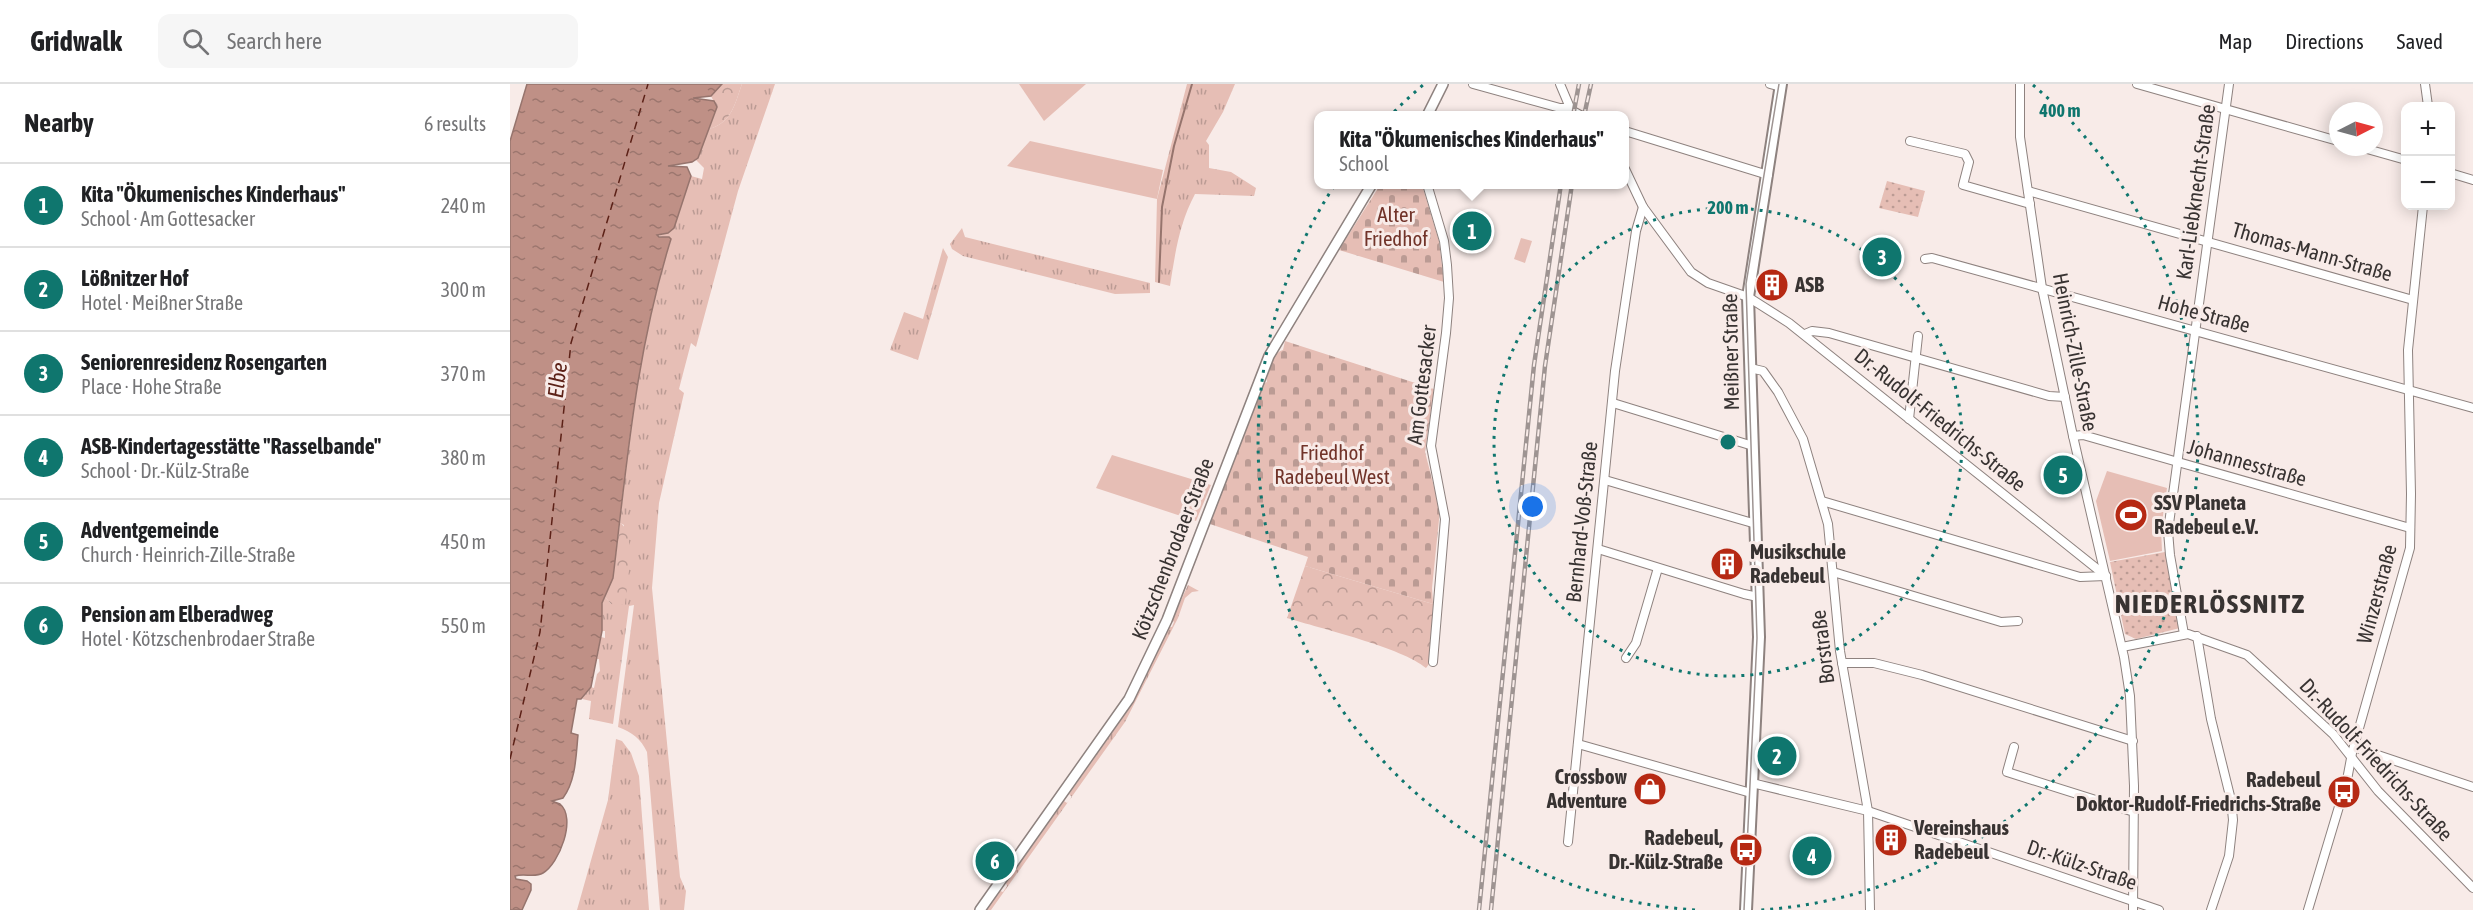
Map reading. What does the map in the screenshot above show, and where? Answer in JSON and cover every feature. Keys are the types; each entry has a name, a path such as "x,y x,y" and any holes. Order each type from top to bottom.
{"main road":[{"name":"Meißner Straße","path":"1746,910 1758,658 1748,297 1754,245 1767,175 1777,85"}],"street":[{"path":"1430,111 1443,84"},
{"path":"1473,84 1574,111"},
{"path":"1560,84 1569,108"},
{"name":"Heinrich-Zille-Straße","path":"2020,84 2020,137 2042,288 2073,436 2122,647"},
{"path":"2137,84 2329,138"},
{"name":"Karl-Liebknecht-Straße","path":"2184,634 2168,531 2229,84"},
{"path":"2425,84 2427,102"},
{"path":"1629,132 1767,175"},
{"path":"1910,141 1965,154 1968,162 1963,185 2030,204"},
{"path":"2383,154 2401,159"},
{"path":"2455,174 2473,180"},
{"name":"Dr.-Rudolf-Friedrichs-Straße","path":"1629,177 1643,207 1691,272 1708,283 1748,297 1805,334 2106,576"},
{"name":"Kötzschenbrodaer Straße","path":"980,910 1129,699 1167,620 1269,357 1369,189"},
{"name":"Am Gottesacker","path":"1428,189 1443,241 1448,282 1446,333 1431,446 1444,519 1433,662"},
{"name":"Thomas-Mann-Straße","path":"2028,191 2413,300"},
{"name":"Bernhard-Voß-Straße","path":"1568,842 1619,342 1636,231 1643,207"},
{"name":"Winzerstraße","path":"2308,910 2347,780 2351,757 2408,556 2412,494 2408,350 2423,210"},
{"name":"Hohe Straße","path":"1925,259 1932,258 2473,408"},
{"path":"1805,334 1812,331 1829,333 2049,396 2065,397"},
{"path":"1909,419 1918,336"},
{"name":"Borstraße","path":"1750,368 1763,371 1778,392 1803,439 1830,532 1842,663 1868,811 1870,910"},
{"path":"1612,403 1753,446"},
{"name":"Johannesstraße","path":"2073,436 2083,435 2410,528"},
{"path":"1605,480 1756,524"},
{"path":"1822,501 2080,576 2106,576"},
{"path":"1598,549 1758,597"},
{"path":"1626,658 1636,643 1658,568"},
{"path":"1833,572 2001,622 2018,621"},
{"path":"2133,910 2133,741 2130,696 2122,647 2184,634"},
{"name":"Dr.-Rudolf-Friedrichs-Straße","path":"2184,634 2197,636 2247,655 2332,734 2378,791 2473,888"},
{"path":"2197,636 2211,719 2231,800 2233,820 2229,856 2211,910"},
{"path":"1842,663 1874,663 1923,675 2133,741"},
{"name":"Dr.-Külz-Straße","path":"1578,744 1751,788 1868,811 2159,910"},
{"path":"2014,747 2007,772 2134,812"},
{"path":"2354,747 2473,787"}],"green space":[{"path":"722,84 742,84 728,117 709,129 717,108 711,96"},
{"path":"742,84 775,84 738,191 696,347 691,343 679,389 684,393 659,503 652,588 680,877 686,891 684,910 660,910 647,752 635,736 618,727 634,605 629,606 613,724 589,719 591,701 582,699 591,687 594,688 597,674 600,671 599,659 597,659 601,637 605,638 605,631 602,631 602,603 605,597 611,604 624,525 620,523 638,380 652,309 671,240 657,235 668,233 674,228 691,176 702,179 704,168 696,160 709,129 728,117"},
{"path":"1019,84 1086,84 1044,121"},
{"path":"1187,84 1235,84 1223,112 1206,141 1209,145 1209,168 1231,172 1256,188 1254,196 1195,194 1181,228 1170,286 1155,282 1157,199"},
{"path":"1030,141 1163,170 1157,199 1007,166"},
{"path":"1887,181 1925,191 1918,217 1879,208"},
{"name":"Alter Friedhof","path":"1377,189 1423,189 1439,241 1444,282 1339,250"},
{"path":"962,228 965,237 1150,283 1150,293 1115,294 963,256 952,249 950,244"},
{"path":"1521,238 1532,241 1525,263 1514,259"},
{"path":"943,248 948,257 918,360 890,350 904,312 923,319"},
{"name":"Friedhof Radebeul West","path":"1285,341 1434,389 1425,452 1440,510 1432,588 1433,604 1305,566 1308,557 1210,524 1262,384 1267,382 1270,363 1283,350"},
{"path":"1112,455 1211,485 1196,521 1096,488"},
{"name":"SSV Planeta Radebeul e.V.","path":"2107,471 2167,488 2161,529 2162,551 2110,561 2096,501"},
{"path":"620,523 625,528 630,548 625,605 611,604 605,597 613,577"},
{"path":"2165,552 2180,628 2136,639 2125,634 2110,562"},
{"path":"1305,566 1433,604 1430,663 1426,668 1399,653 1380,646 1287,618"},
{"path":"1188,585 1199,591 1192,592 1185,598 1178,618 1125,722 1072,797 1069,794 1131,706 1169,627 1172,627 1174,622 1172,620"},
{"path":"616,739 622,741 631,753 639,776 649,910 577,910 608,800"},
{"path":"1064,801 1067,803 1069,801 991,910 986,910 1000,891 1003,892 1007,886 1006,883"}],"water":[{"name":"Elbe","path":"527,84 722,84 711,96 693,98 714,101 717,107 698,158 692,162 668,166 687,167 691,176 674,228 668,233 657,235 671,239 649,323 641,365 628,449 613,578 602,603 602,631 591,687 581,699 577,699 571,733 578,735 571,784 563,798 552,801 560,804 565,811 567,819 564,840 555,860 543,873 515,876 516,879 531,884 531,890 522,910 510,910 510,141"}],"waterway":[{"path":"1159,282 1162,207 1174,146 1192,84"}],"ferry route":[{"path":"510,759 540,632 571,343 648,84"}],"tram line":[{"path":"1744,910 1757,638 1746,284 1779,84"}],"railway":[{"path":"1574,111 1579,84"},
{"path":"1585,111 1591,84"},
{"path":"1479,910 1534,365 1560,189"},
{"path":"1491,910 1545,366 1571,189"}],"place":[{"name":"Kita \"Ökumenisches Kinderhaus\"","path":"1472,231"},
{"name":"Seniorenresidenz Rosengarten","path":"1882,257"},
{"name":"ASB","path":"1772,285"},
{"name":"Adventgemeinde","path":"2063,475"},
{"name":"SSV Planeta Radebeul e.V.","path":"2131,515"},
{"name":"Musikschule Radebeul","path":"1727,564"},
{"name":"Lößnitzer Hof","path":"1777,756"},
{"name":"Crossbow Adventure","path":"1650,789"},
{"name":"Radebeul Doktor-Rudolf-Friedrichs-Straße","path":"2344,792"},
{"name":"Vereinshaus Radebeul","path":"1891,840"},
{"name":"Radebeul, Dr.-Külz-Straße","path":"1746,850"},
{"name":"ASB-Kindertagesstätte \"Rasselbande\"","path":"1812,856"},
{"name":"Pension am Elberadweg","path":"995,861"}],"district":[{"name":"NIEDERLÖSSNITZ","path":"2210,604"}]}
